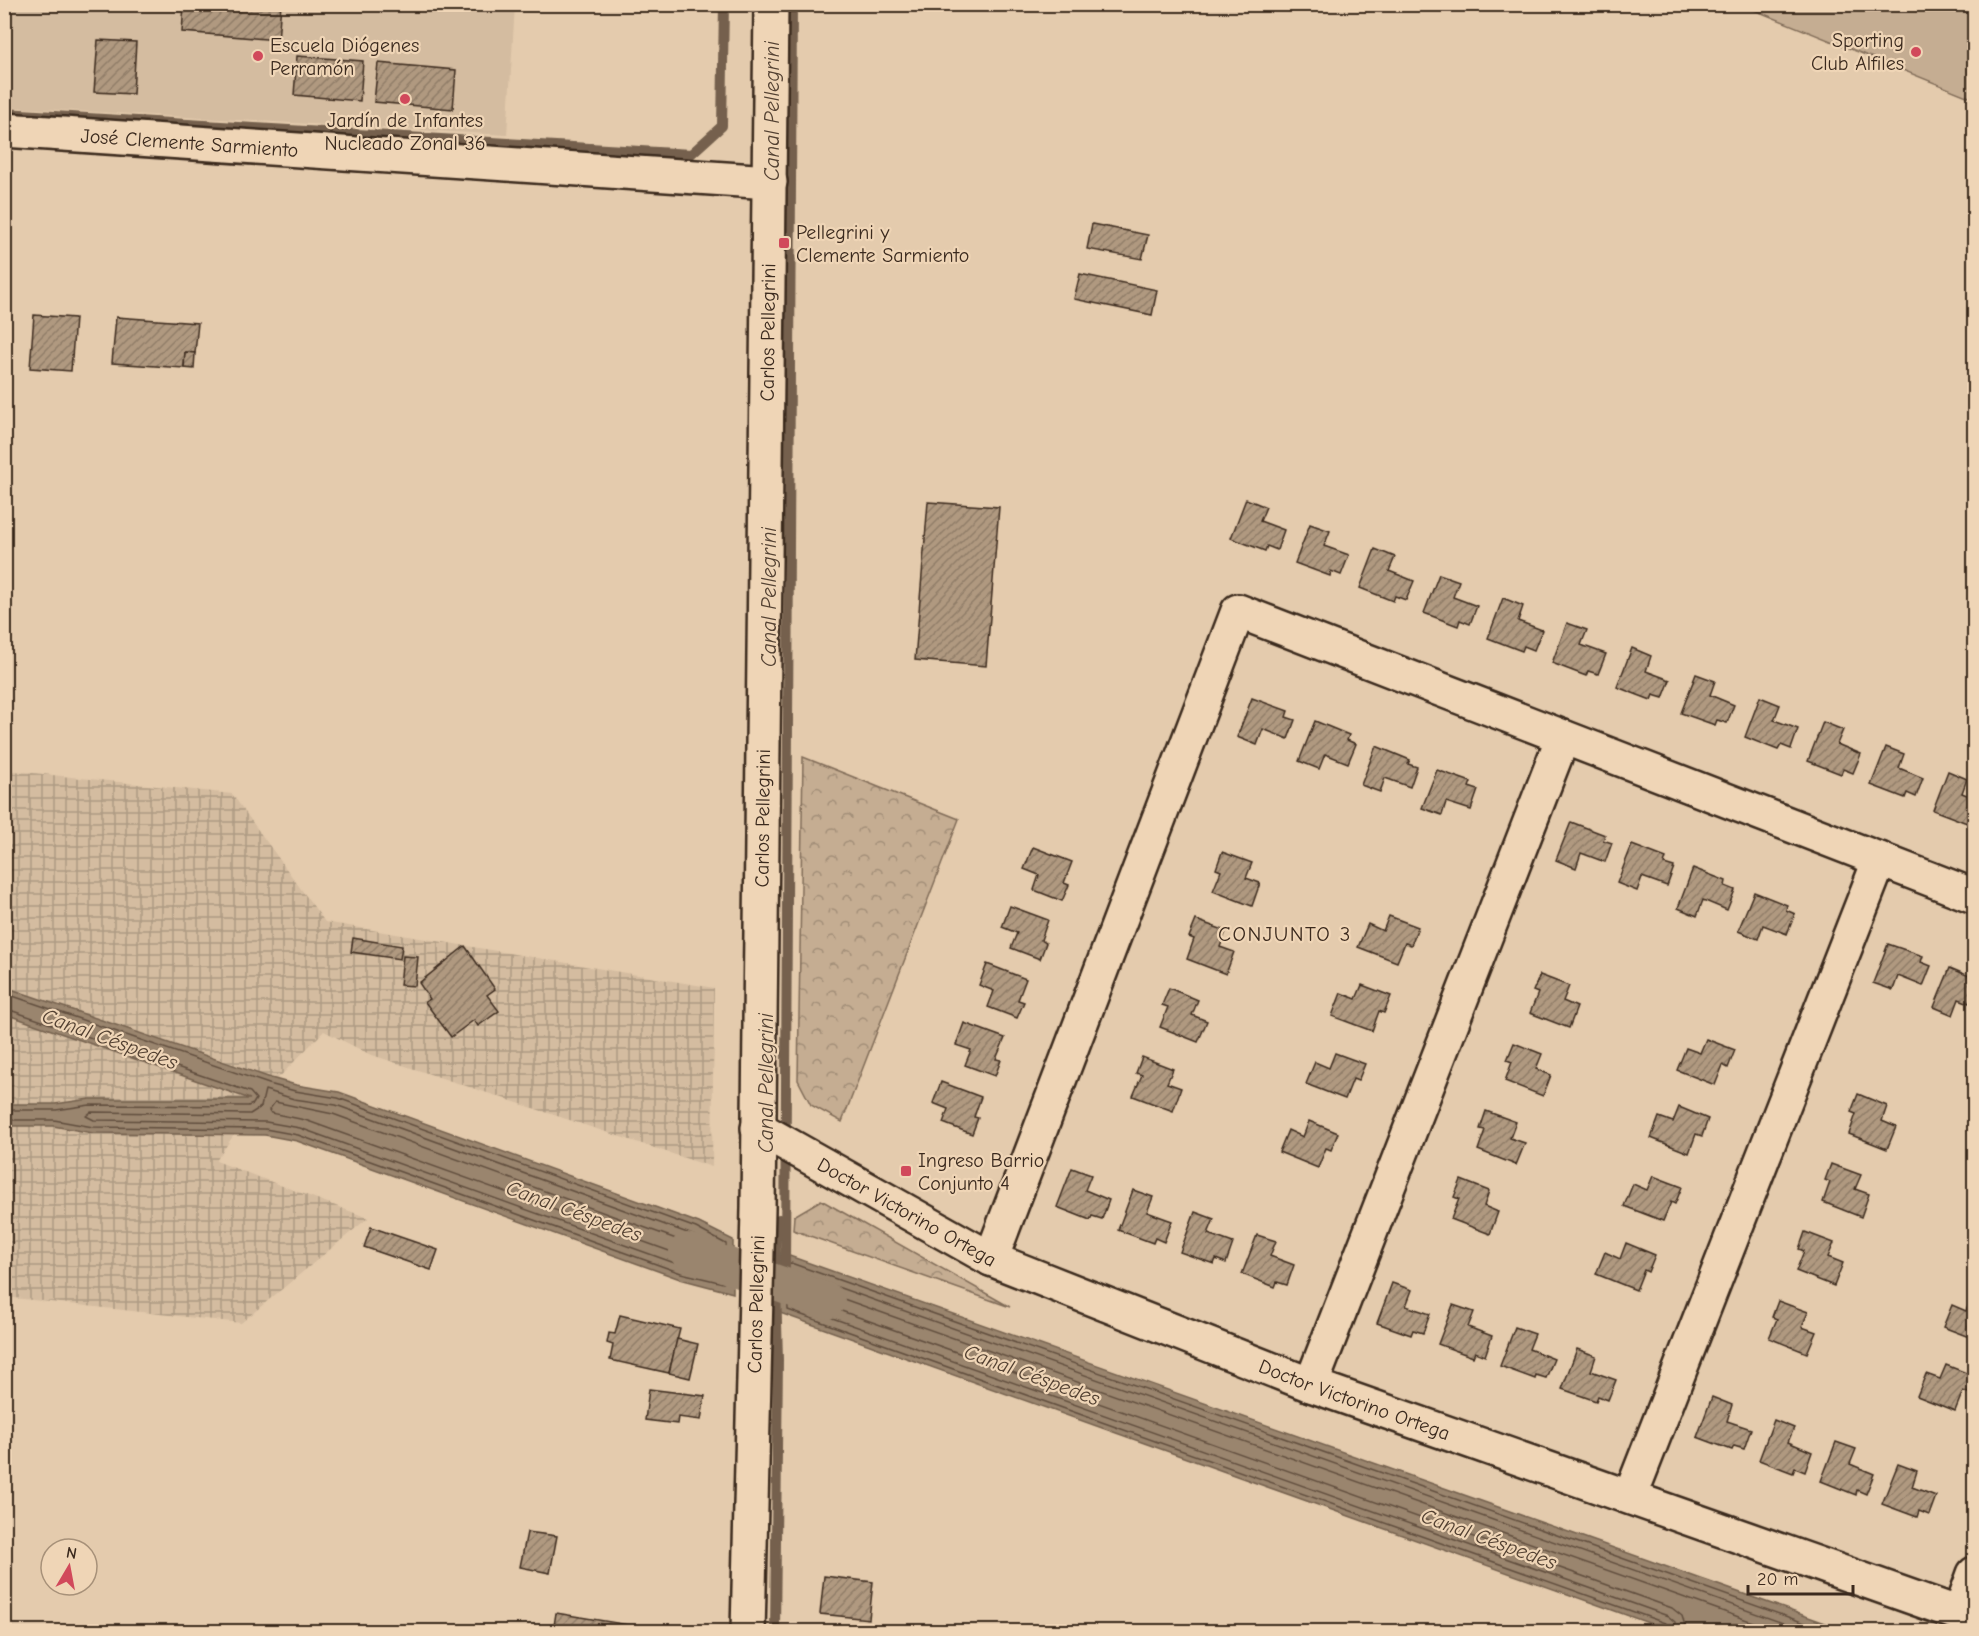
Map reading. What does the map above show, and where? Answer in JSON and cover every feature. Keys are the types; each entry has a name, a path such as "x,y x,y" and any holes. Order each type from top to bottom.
{"street":[{"name":"Carlos Pellegrini","path":"748,1632 753,1329 758,1209 771,4"},
{"name":"José Clemente Sarmiento","path":"4,130 770,182"},
{"path":"991,1259 1238,611 1974,896"},
{"path":"1311,1385 1563,737"},
{"path":"1629,1497 1880,860"},
{"name":"Doctor Victorino Ortega","path":"758,1128 991,1259 1311,1385 1967,1616"},
{"path":"1967,1616 1974,1574"}],"shaded area":[{"name":"Escuela Diógenes Perramón","path":"4,5 515,5 507,135 5,107"},
{"path":"5,770 232,794 325,922 714,988 712,1167 369,1054 324,1031 259,1098 216,1161 368,1218 241,1323 5,1297"}],"green space":[{"name":"Sporting Club Alfiles","path":"1742,5 1974,5 1974,99"},
{"path":"803,757 959,819 842,1122 811,1105 798,1080"},
{"path":"821,1200 1010,1307 793,1230 794,1216"}],"water":[{"path":"5,987 271,1078 296,1085 339,1092 699,1223 733,1240 733,1293 680,1279 297,1141 265,1135 93,1133 53,1126 5,1126 5,1104 55,1104 90,1099 250,1099 5,1014"},
{"path":"781,1253 1848,1631 1671,1631 780,1313"}],"building":[{"path":"181,4 281,4 278,40 182,32 184,5"},
{"path":"98,40 136,42 133,94 94,92"},
{"path":"297,56 363,61 360,101 294,95"},
{"path":"378,63 456,70 453,109 374,102"},
{"path":"1092,224 1148,235 1142,259 1087,249"},
{"path":"1080,274 1157,290 1152,315 1074,299"},
{"path":"34,315 75,318 71,371 30,368"},
{"path":"116,317 198,323 195,353 185,352 184,368 112,363"},
{"path":"185,352 195,353 194,369 184,368"},
{"path":"1246,499 1266,507 1260,521 1284,530 1277,550 1267,546 1265,551 1231,538"},
{"path":"928,502 999,507 986,666 915,660"},
{"path":"1310,524 1330,531 1324,546 1349,555 1341,575 1331,571 1330,576 1295,563"},
{"path":"1375,549 1395,557 1389,571 1414,581 1406,600 1395,596 1393,601 1360,588"},
{"path":"1439,574 1459,581 1453,597 1477,606 1470,624 1460,620 1458,626 1424,613"},
{"path":"1503,598 1523,606 1518,621 1542,630 1534,650 1524,646 1522,651 1488,638"},
{"path":"1567,623 1587,630 1581,645 1606,654 1598,674 1588,671 1586,676 1552,663"},
{"path":"1632,648 1651,656 1646,671 1670,680 1663,698 1653,695 1651,700 1617,687"},
{"path":"1696,674 1715,681 1710,695 1734,705 1727,723 1717,720 1715,725 1681,713"},
{"path":"1760,697 1780,705 1774,720 1798,729 1791,749 1781,745 1778,750 1745,737"},
{"path":"1252,698 1288,711 1286,717 1295,720 1288,739 1263,729 1257,745 1237,737"},
{"path":"1315,721 1349,735 1347,740 1356,744 1348,763 1325,754 1319,769 1299,761"},
{"path":"1823,722 1843,730 1837,744 1861,754 1853,773 1843,769 1841,774 1808,761"},
{"path":"1376,746 1410,760 1408,764 1417,767 1410,787 1385,778 1380,792 1361,785"},
{"path":"1886,747 1904,754 1899,768 1923,778 1916,797 1907,793 1905,798 1871,785"},
{"path":"1437,770 1471,782 1469,787 1478,790 1471,810 1446,802 1442,815 1422,808"},
{"path":"1948,771 1967,779 1962,793 1974,798 1974,820 1969,818 1967,823 1933,810"},
{"path":"1571,822 1605,835 1603,840 1612,843 1605,862 1581,853 1576,868 1556,860"},
{"path":"1632,845 1666,858 1664,864 1674,867 1667,886 1642,877 1637,891 1617,883"},
{"path":"1033,847 1072,862 1064,883 1069,885 1062,901 1034,890 1039,875 1024,869"},
{"path":"1222,852 1252,863 1246,878 1260,883 1252,906 1213,891 1221,871 1216,869"},
{"path":"1693,868 1726,881 1725,886 1735,890 1727,910 1703,900 1697,916 1678,908"},
{"path":"1754,892 1787,905 1786,910 1795,914 1787,934 1763,925 1758,939 1738,931"},
{"path":"1010,906 1048,920 1041,940 1046,943 1040,959 1011,948 1017,933 1002,927"},
{"path":"1389,916 1418,927 1411,945 1405,943 1397,962 1358,947 1368,924 1383,931"},
{"path":"1196,920 1226,931 1220,947 1234,952 1226,974 1187,959 1194,939 1189,937"},
{"path":"353,938 402,946 400,959 351,952"},
{"path":"1888,944 1923,956 1921,962 1931,966 1923,986 1898,976 1893,990 1873,983"},
{"path":"465,946 495,989 487,995 499,1011 478,1026 474,1020 451,1037 425,1002 430,999 419,983"},
{"path":"403,956 418,957 415,986 400,985"},
{"path":"987,964 1026,979 1018,1000 1024,1002 1017,1018 988,1007 994,991 979,985"},
{"path":"1950,968 1974,978 1974,1005 1959,999 1953,1015 1934,1007"},
{"path":"1540,975 1569,986 1563,1001 1577,1007 1569,1028 1530,1013 1538,993 1533,991"},
{"path":"1362,985 1391,996 1384,1013 1379,1011 1372,1031 1332,1016 1341,993 1356,999"},
{"path":"1169,988 1198,1000 1192,1015 1207,1021 1198,1042 1160,1027 1168,1007 1162,1005"},
{"path":"964,1023 1005,1038 996,1059 1001,1060 995,1076 965,1065 971,1050 956,1045"},
{"path":"1706,1039 1735,1050 1728,1068 1723,1065 1715,1085 1677,1070 1686,1048 1700,1053"},
{"path":"1514,1043 1542,1054 1536,1069 1551,1075 1543,1096 1505,1081 1512,1062 1507,1060"},
{"path":"1335,1053 1365,1064 1358,1081 1353,1079 1345,1099 1306,1084 1315,1062 1329,1068"},
{"path":"1142,1057 1173,1069 1167,1083 1181,1088 1173,1111 1133,1096 1142,1075 1136,1073"},
{"path":"941,1082 981,1097 974,1117 978,1118 972,1134 943,1123 948,1109 933,1103"},
{"path":"1858,1094 1887,1106 1882,1121 1896,1127 1887,1149 1849,1134 1856,1114 1851,1112"},
{"path":"1679,1107 1708,1119 1702,1136 1696,1134 1689,1153 1651,1138 1659,1117 1673,1122"},
{"path":"1486,1111 1516,1122 1510,1138 1525,1143 1516,1165 1478,1150 1485,1130 1480,1129"},
{"path":"1309,1121 1338,1133 1331,1150 1326,1148 1318,1168 1279,1152 1288,1130 1303,1137"},
{"path":"1831,1164 1861,1175 1855,1189 1869,1194 1861,1217 1823,1202 1830,1182 1825,1180"},
{"path":"1072,1168 1091,1175 1085,1190 1109,1200 1102,1219 1092,1216 1090,1220 1057,1207"},
{"path":"1653,1176 1682,1187 1675,1204 1671,1202 1663,1221 1624,1206 1633,1184 1647,1190"},
{"path":"1461,1180 1489,1191 1484,1206 1498,1212 1490,1234 1451,1219 1459,1199 1454,1197"},
{"path":"1133,1190 1153,1197 1147,1212 1172,1221 1164,1242 1155,1238 1153,1243 1118,1230"},
{"path":"1195,1212 1214,1219 1208,1234 1233,1243 1226,1263 1216,1259 1214,1264 1180,1252"},
{"path":"371,1227 438,1250 431,1270 364,1247"},
{"path":"1805,1232 1834,1243 1828,1257 1843,1263 1834,1286 1796,1271 1804,1251 1799,1249"},
{"path":"1257,1235 1276,1241 1270,1256 1294,1265 1287,1285 1277,1282 1275,1287 1242,1274"},
{"path":"1626,1243 1655,1255 1648,1272 1644,1270 1636,1290 1596,1274 1605,1252 1620,1259"},
{"path":"1974,1247 1974,1261 1970,1259"},
{"path":"1392,1283 1412,1290 1406,1306 1430,1314 1423,1333 1413,1330 1411,1335 1377,1323"},
{"path":"1972,1297 1974,1298 1974,1339 1943,1327 1952,1305 1966,1311"},
{"path":"1778,1301 1808,1312 1802,1327 1816,1332 1807,1353 1769,1338 1777,1319 1772,1317"},
{"path":"1453,1305 1474,1312 1468,1327 1492,1336 1485,1356 1475,1352 1473,1357 1438,1344"},
{"path":"620,1315 680,1329 669,1373 610,1360 613,1345 607,1343 609,1333 615,1334"},
{"path":"1515,1327 1535,1334 1529,1349 1554,1359 1546,1378 1536,1375 1535,1379 1500,1366"},
{"path":"677,1339 698,1344 690,1378 669,1373"},
{"path":"1577,1349 1596,1356 1591,1371 1616,1380 1608,1400 1598,1396 1596,1401 1562,1389"},
{"path":"1946,1365 1974,1376 1968,1393 1963,1391 1955,1411 1917,1396 1926,1374 1940,1379"},
{"path":"649,1389 705,1396 701,1420 678,1417 677,1424 645,1420"},
{"path":"1712,1397 1732,1405 1727,1421 1751,1429 1744,1449 1734,1446 1732,1450 1697,1437"},
{"path":"1774,1420 1794,1428 1788,1442 1812,1452 1805,1472 1795,1468 1793,1473 1759,1460"},
{"path":"1836,1442 1856,1449 1850,1464 1874,1474 1866,1494 1857,1490 1856,1495 1821,1481"},
{"path":"1898,1464 1917,1471 1912,1487 1936,1496 1929,1515 1919,1511 1917,1517 1882,1504"},
{"path":"527,1532 557,1536 550,1573 520,1567"},
{"path":"824,1576 873,1582 869,1619 820,1614"},
{"path":"556,1613 629,1625 628,1632 553,1632"},
{"path":"629,1625 645,1627 644,1632 628,1632"}],"waterway":[{"path":"4,113 691,154 722,126 724,4"},
{"name":"Canal Pellegrini","path":"785,1267 792,4"},
{"name":"Canal Pellegrini","path":"775,1632 778,1360 775,1246 779,1219"},
{"name":"Canal Céspedes","path":"687,1251 827,1301"}],"place":[{"name":"Sporting Club Alfiles","path":"1916,52"},
{"name":"Escuela Diógenes Perramón","path":"258,56"},
{"name":"Jardín de Infantes Nucleado Zonal 36","path":"405,99"},
{"name":"Pellegrini y Clemente Sarmiento","path":"784,243"},
{"name":"Ingreso Barrio Conjunto 4","path":"906,1171"}],"district":[{"name":"CONJUNTO 3","path":"1285,934"}]}
